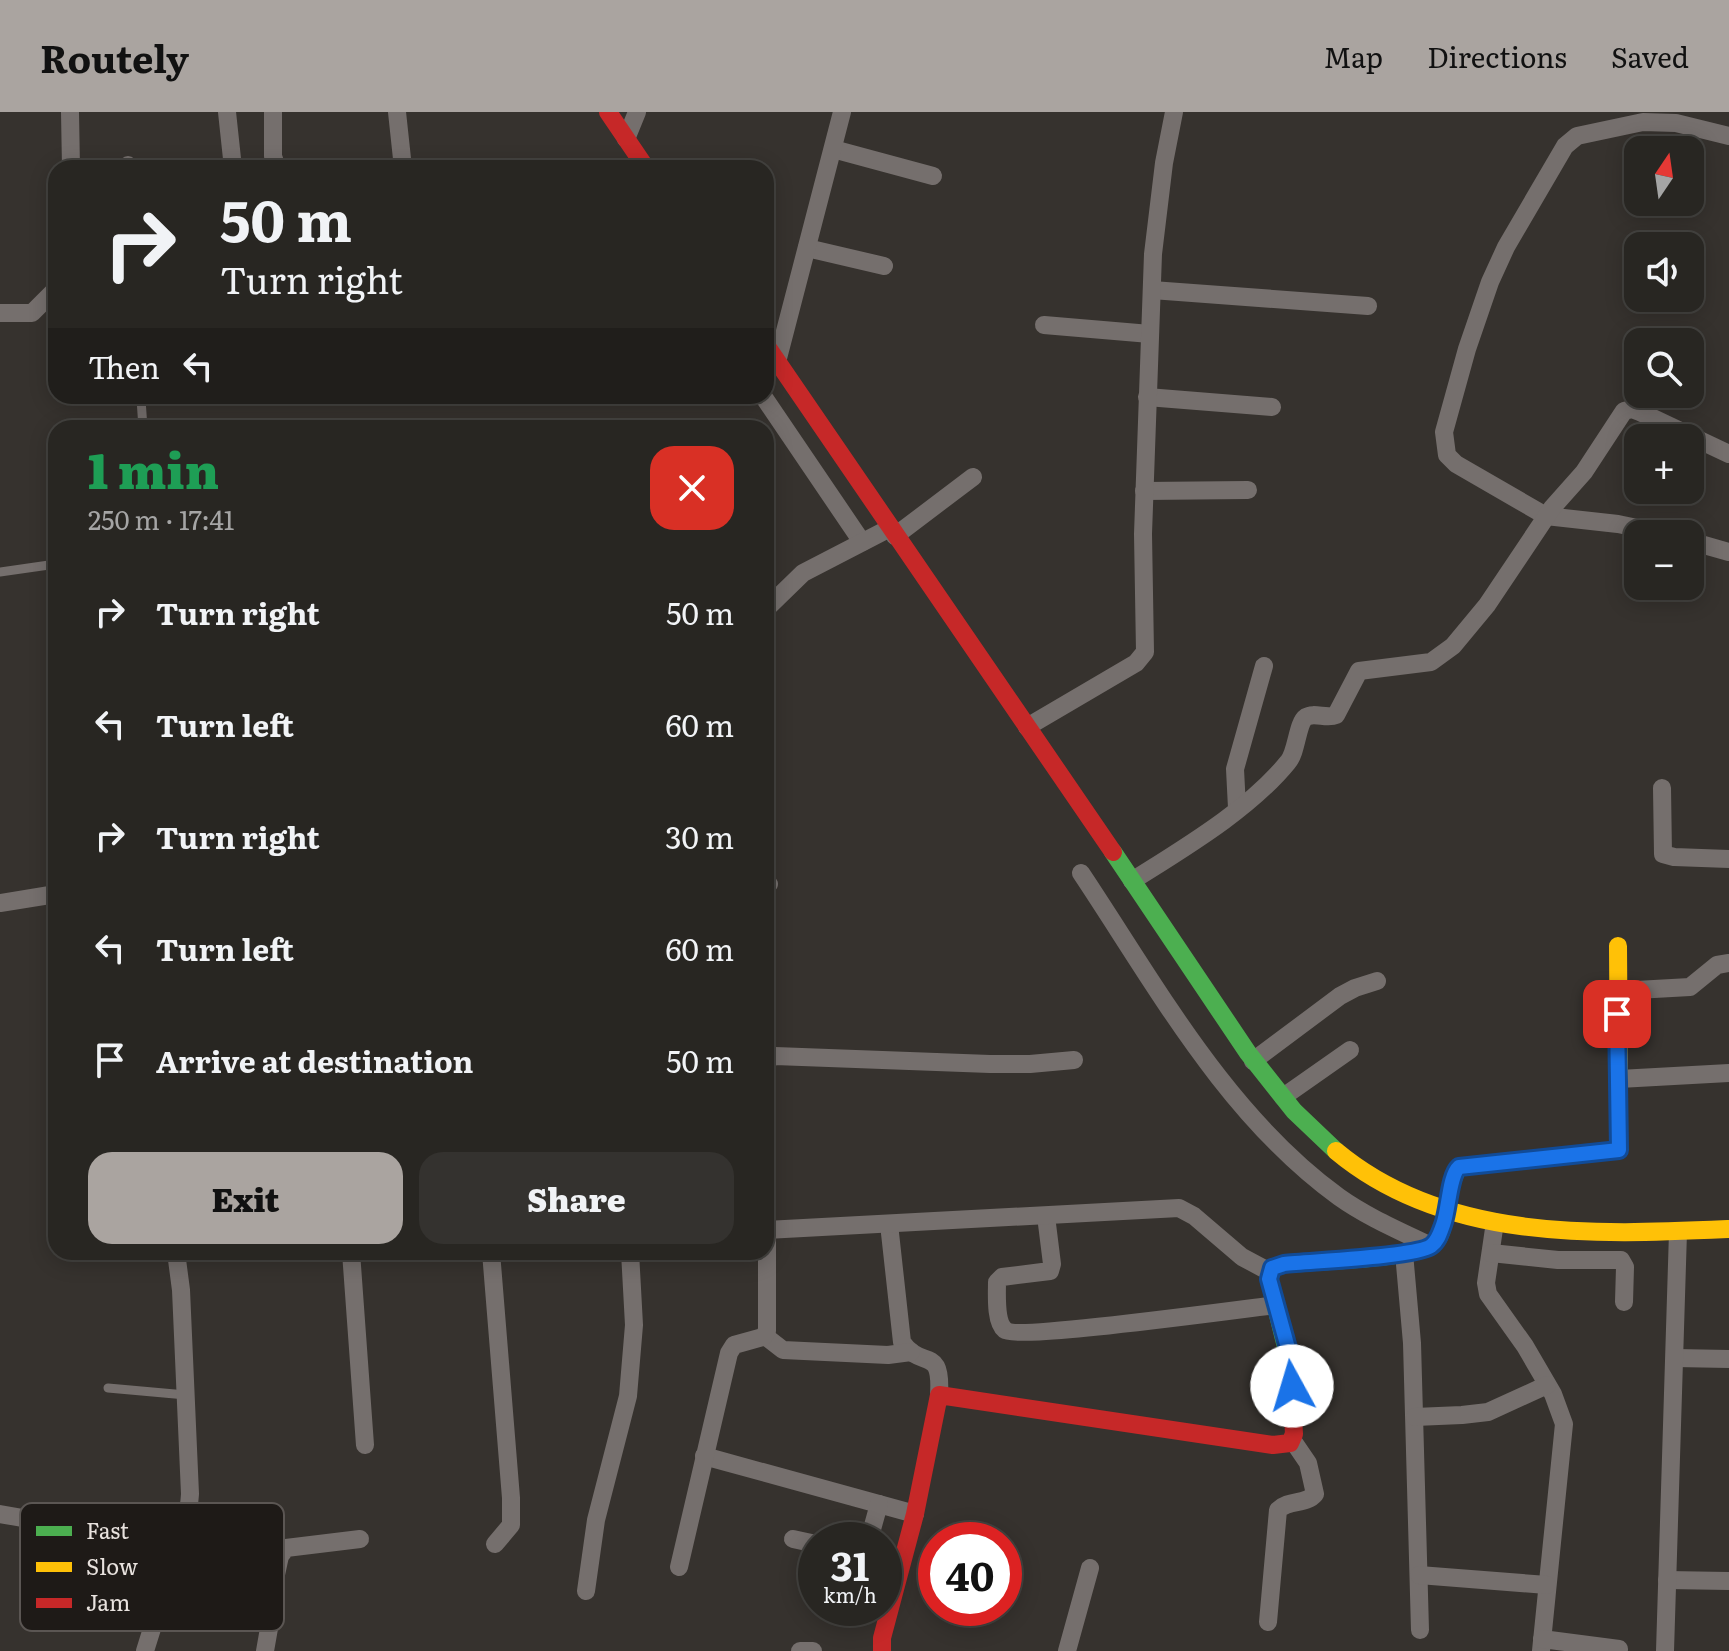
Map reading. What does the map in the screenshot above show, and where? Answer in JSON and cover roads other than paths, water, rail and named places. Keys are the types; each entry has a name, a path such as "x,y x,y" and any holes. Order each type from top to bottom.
{"street":[{"path":"70,112 71,160"},
{"path":"227,112 232,160"},
{"path":"273,112 274,160"},
{"path":"397,112 402,160"},
{"path":"608,112 640,160"},
{"path":"626,139 637,112"},
{"path":"777,362 842,112"},
{"path":"1027,727 1136,663 1145,652 1144,491 1152,290 1158,204 1174,112"},
{"path":"1624,525 1546,516 1456,464 1447,455 1444,432 1490,282 1506,247 1565,146 1577,136 1643,122 1676,123 1729,136"},
{"path":"833,149 933,176"},
{"path":"807,248 884,266"},
{"path":"1152,290 1368,306"},
{"path":"0,313 32,313 48,297"},
{"path":"1044,325 1150,334"},
{"path":"774,357 1253,1061 1323,1141 1357,1168 1412,1198 1442,1226"},
{"path":"1147,397 1272,407"},
{"path":"768,404 862,542"},
{"path":"1132,881 1237,808 1290,761 1306,717 1336,715 1359,671 1431,662 1453,646 1487,605 1546,516 1584,472 1624,411 1632,409 1640,412 1729,454"},
{"path":"774,601 803,573 862,542 893,532 973,477"},
{"path":"1144,491 1248,490"},
{"path":"1704,545 1729,552"},
{"path":"1237,808 1235,769 1264,666"},
{"path":"1662,788 1663,854 1729,859"},
{"path":"1081,873 1235,1099 1298,1162 1341,1199 1361,1211 1493,1238 1558,1260 1621,1260 1625,1267 1624,1302"},
{"path":"0,903 48,895"},
{"path":"1270,1272 1275,1266 1284,1264 1404,1253 1442,1226 1453,1175 1459,1167 1619,1150 1618,946"},
{"path":"1618,991 1690,987 1717,965 1729,963"},
{"path":"1253,1061 1340,996 1377,981"},
{"path":"1283,1097 1350,1050"},
{"path":"774,1057 1030,1064 1074,1060"},
{"path":"1619,1079 1729,1073"},
{"path":"774,1230 1171,1208 1185,1210 1242,1257 1270,1272"},
{"path":"1046,1216 1052,1264 1050,1271 1002,1277 997,1282 1000,1322 1007,1331 1058,1331 1276,1305"},
{"path":"882,1651 888,1613 915,1514 939,1395 940,1372 938,1367 911,1352 902,1342 889,1224"},
{"path":"1493,1238 1544,1230 1678,1241 1729,1229"},
{"path":"1493,1238 1486,1283 1488,1294 1525,1346 1547,1385 1562,1416 1565,1431 1542,1645 1619,1649"},
{"path":"1665,1651 1678,1241"},
{"path":"1404,1253 1412,1343 1420,1630"},
{"path":"177,1260 181,1290 189,1503"},
{"path":"352,1260 365,1445"},
{"path":"492,1260 512,1514 507,1532 495,1544"},
{"path":"586,1591 596,1520 630,1381 634,1325 630,1260"},
{"path":"765,1336 767,1260"},
{"path":"1268,1622 1278,1510 1284,1504 1311,1499 1315,1494 1308,1463 1293,1441 1290,1363 1270,1272"},
{"path":"765,1336 783,1350 888,1355 911,1352"},
{"path":"679,1567 731,1348 765,1336"},
{"path":"1675,1358 1729,1359"},
{"path":"1415,1417 1488,1412 1547,1385"},
{"path":"939,1395 1273,1445 1293,1441"},
{"path":"704,1456 915,1514"},
{"path":"874,1522 879,1504"},
{"path":"0,1514 20,1518"},
{"path":"284,1551 360,1539"},
{"path":"793,1539 798,1540"},
{"path":"1067,1651 1090,1568"},
{"path":"1419,1575 1547,1585"},
{"path":"1667,1580 1729,1581"},
{"path":"145,1651 151,1631"},
{"path":"265,1651 269,1631"},
{"path":"800,1651 813,1651"}],"lane":[{"path":"0,572 48,565"},
{"path":"108,1388 186,1395"}]}
